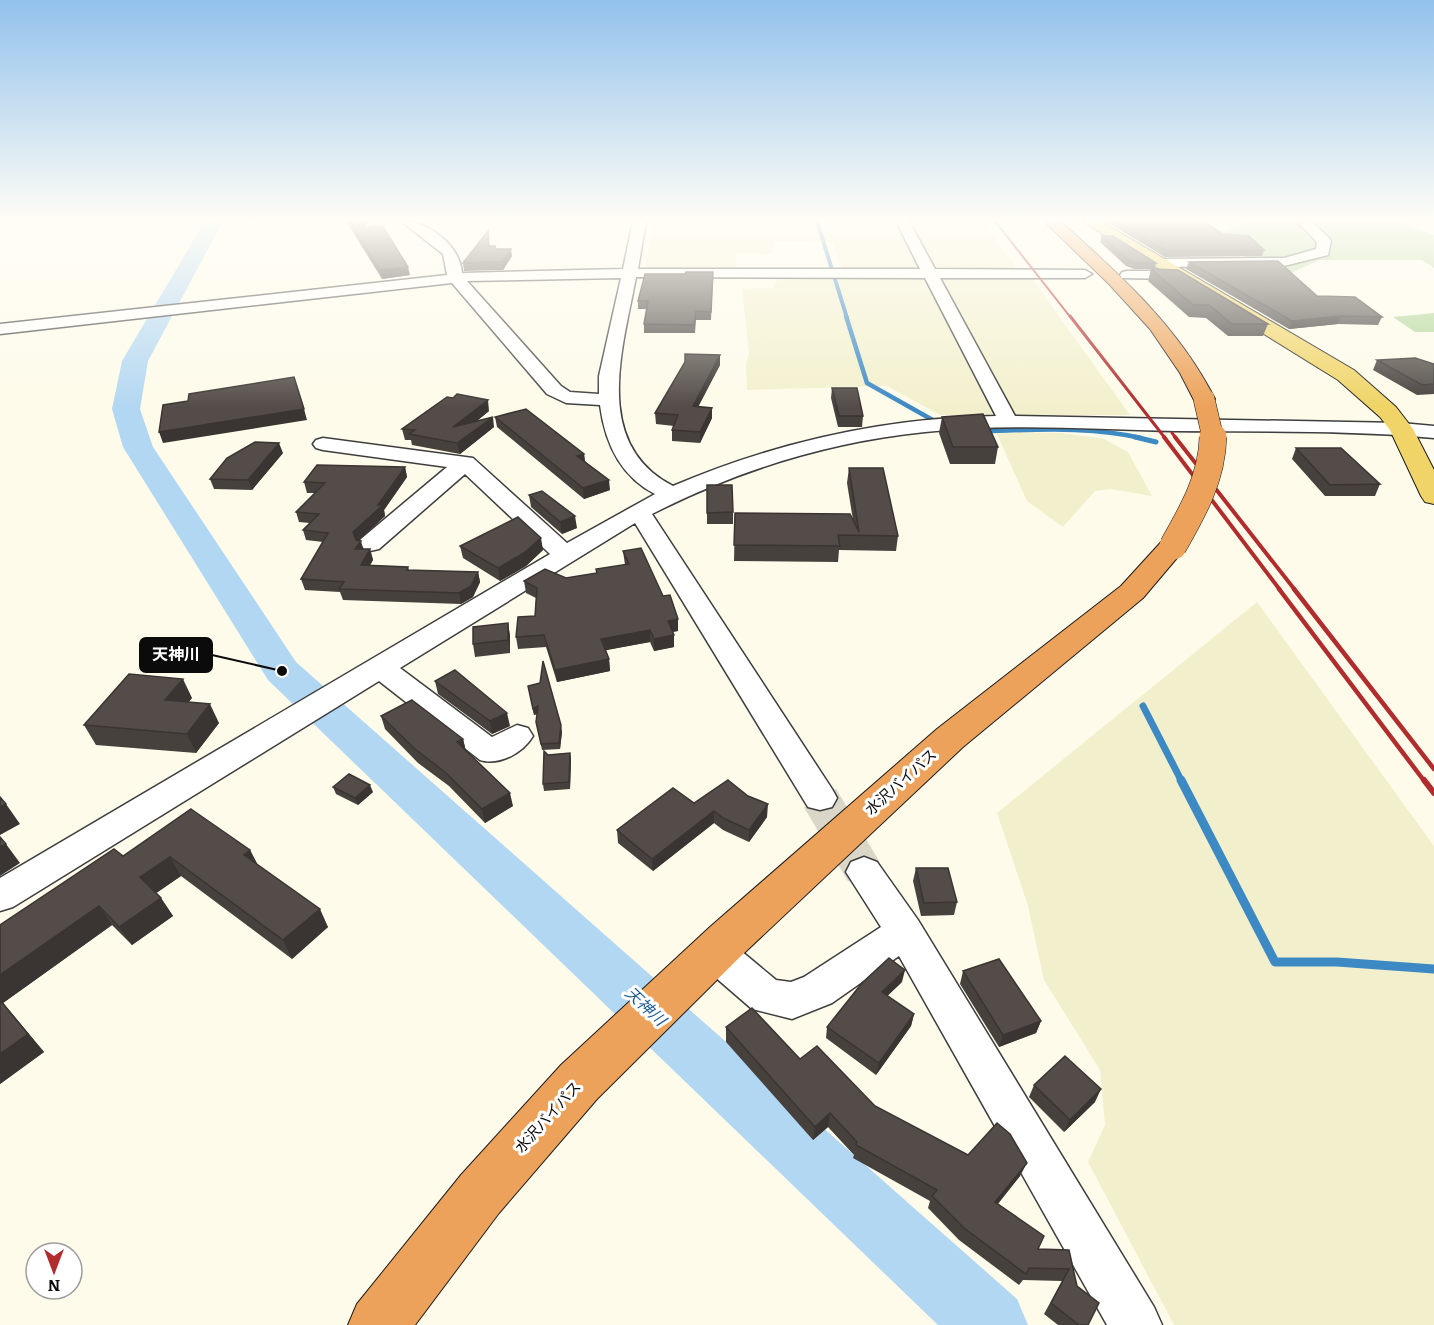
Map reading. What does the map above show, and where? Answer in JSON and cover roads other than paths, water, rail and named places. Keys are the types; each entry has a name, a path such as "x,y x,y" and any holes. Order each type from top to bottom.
{"highway":[{"name":"水沢バイパス","path":"378,1325 480,1194 579,1082 704,962 950,738 1132,592 1173,546 1197,504 1210,468 1213,435 1204,399 1192,371 1149,316 1115,283"}],"main road":[{"path":"1193,283 1346,375 1381,405 1401,429 1434,496"}],"street":[{"path":"0,329 403,283"},
{"path":"460,283 554,390 566,397 608,400"},
{"path":"627,283 608,376 611,418 620,442 635,468 644,478 672,494"},
{"path":"935,283 1009,423"},
{"path":"0,896 637,512 672,494 738,466 810,445 890,431 936,426 1009,423 1401,429 1434,432"},
{"path":"323,444 465,463 566,555"},
{"path":"370,544 465,463"},
{"path":"637,512 645,520 820,798"},
{"path":"380,667 491,752 517,736"},
{"path":"864,872 904,931 1136,1325"},
{"path":"704,962 766,996 792,1001 818,990 904,931"}],"waterway":[{"name":"天神川","path":"179,283 135,361 126,409 138,447 282,671 991,1325"},
{"path":"836,283 847,318"},
{"path":"846,316 867,383 938,423"},
{"path":"982,431 1082,430 1141,438"},
{"path":"1135,437 1156,442"},
{"path":"1143,706 1182,782"},
{"path":"1181,780 1275,962 1337,962 1434,969"}],"tunnel":[{"path":"820,798 864,872"}],"railway":[{"path":"1043,283 1071,318"},
{"path":"1070,316 1165,438"},
{"path":"1172,433 1176,438"},
{"path":"1164,437 1280,590"},
{"path":"1175,437 1295,590"},
{"path":"1279,589 1425,782"},
{"path":"1294,589 1434,769"},
{"path":"1424,780 1434,793"}],"place":[{"name":"天神川","path":"282,671"}]}
